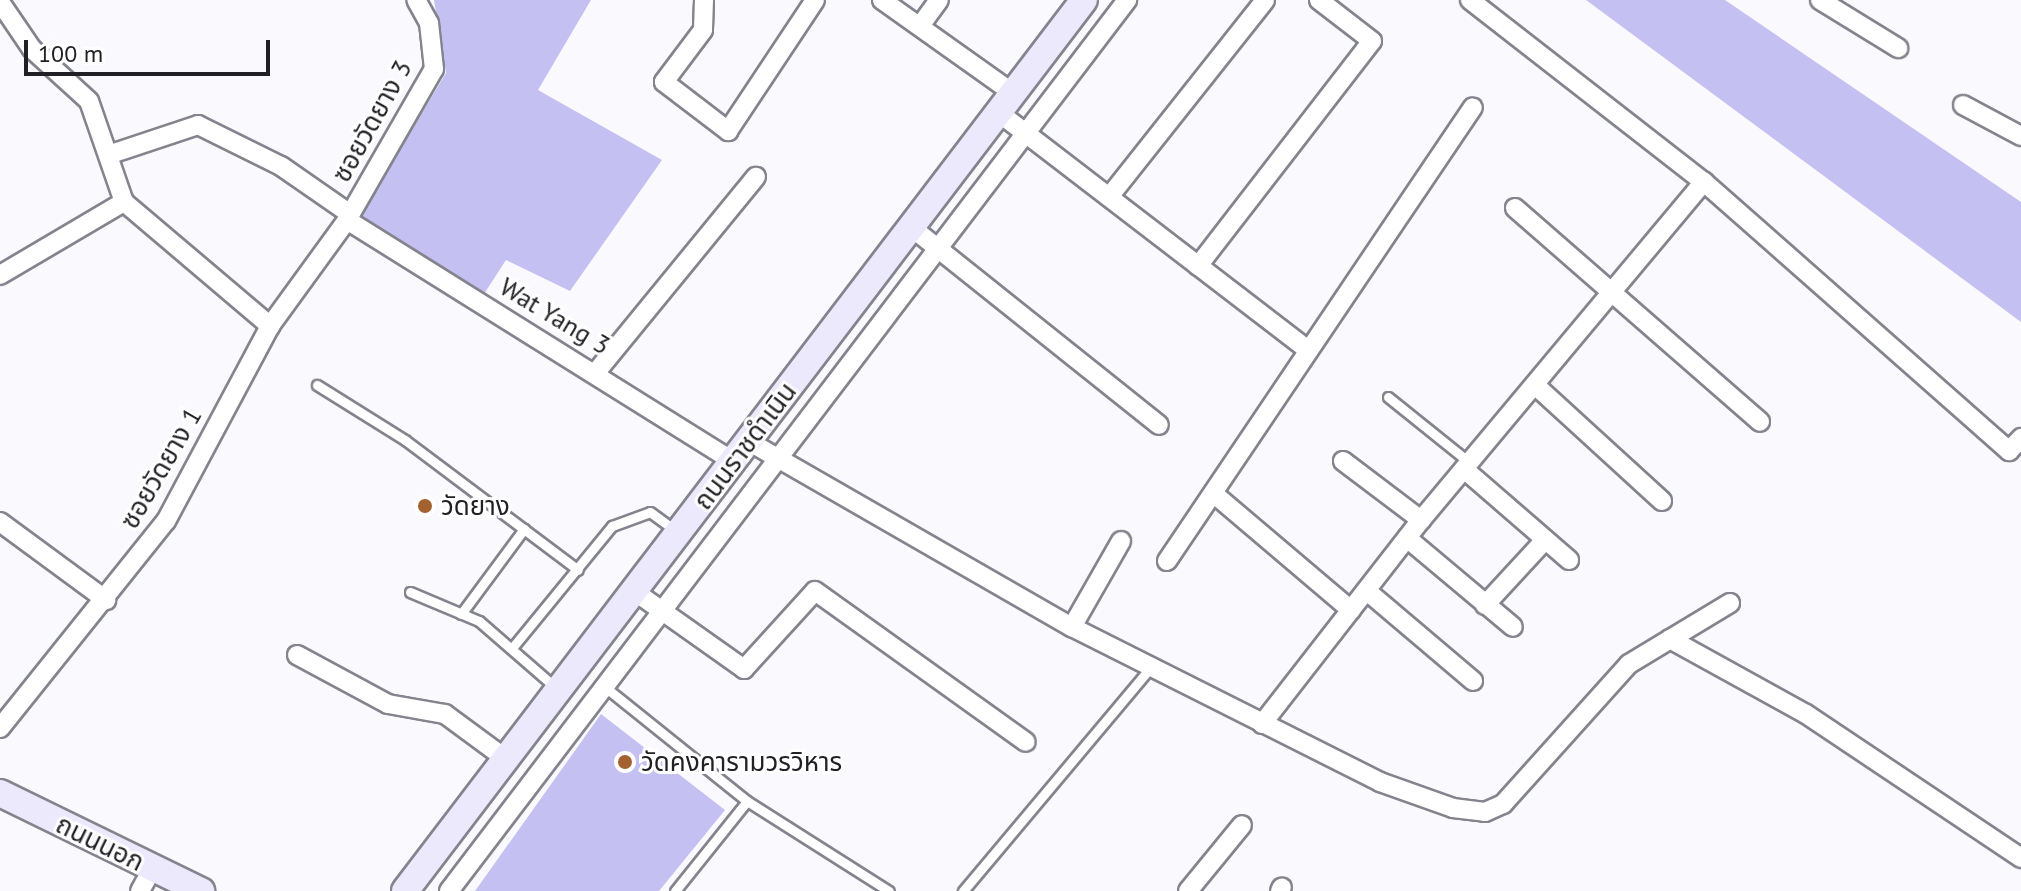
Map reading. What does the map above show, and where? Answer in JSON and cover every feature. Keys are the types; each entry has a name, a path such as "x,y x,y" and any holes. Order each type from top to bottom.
{"main road":[{"name":"ถนนราชดำเนิน","path":"405,891 1084,0"},
{"name":"ถนนนอก","path":"0,793 146,880 201,891"}],"street":[{"name":"ซอยวัดยาง 3","path":"348,217 434,69 429,23 416,0"},
{"path":"704,0 703,30 664,82 728,131 815,0"},
{"path":"882,0 920,26 1006,102 1024,131 1308,350"},
{"path":"920,26 939,0"},
{"path":"1084,0 1111,20"},
{"path":"449,891 781,459 1024,131 1127,0"},
{"path":"1109,197 1265,0"},
{"path":"1198,266 1372,41 1319,0"},
{"path":"1470,0 1704,182 2009,451 2021,438"},
{"path":"0,2 32,49 89,101 124,202 270,326"},
{"path":"1826,2 1898,48"},
{"path":"1963,105 2021,136"},
{"path":"1167,561 1473,107"},
{"name":"Wat Yang 3","path":"108,155 198,125 281,166 348,217 597,371 741,451 781,459 1072,627 1380,782 1485,812 1503,804 1629,664 1730,603"},
{"path":"597,371 756,177"},
{"path":"1262,724 1421,520 1704,182"},
{"path":"0,275 124,202"},
{"path":"1515,208 1615,289 1760,422"},
{"name":"ซอยวัดยาง 1","path":"0,728 106,600 166,521 270,326 348,217"},
{"path":"911,227 1159,425"},
{"path":"1535,385 1662,501"},
{"path":"1343,461 1421,520"},
{"path":"1467,466 1544,541 1569,560"},
{"path":"1213,493 1351,610"},
{"path":"0,522 106,600"},
{"path":"1407,538 1513,627"},
{"path":"1072,627 1121,541"},
{"path":"1485,605 1544,541"},
{"path":"634,591 744,669 815,591 1026,742"},
{"path":"1367,591 1473,681"},
{"path":"1670,639 1806,714 2021,858"},
{"path":"297,655 388,704 445,714 536,777"},
{"path":"1188,891 1242,825"}],"lane":[{"path":"317,385 578,570"},
{"path":"1388,397 1467,466"},
{"path":"512,648 612,526 650,512 678,533"},
{"path":"461,614 524,529"},
{"path":"410,592 461,614 512,648 558,691"},
{"path":"963,891 1151,667"},
{"path":"605,687 747,801 889,891"},
{"path":"675,891 747,801"}],"shaded area":[{"path":"434,0 591,0 538,90 662,160 570,291 506,260 484,294 358,219 446,73"},
{"path":"1586,0 1725,0 2021,202 2021,322"},
{"name":"วัดคงคารามวรวิหาร","path":"601,714 725,810 659,891 475,891"}],"place":[{"name":"วัดยาง","path":"425,506"},
{"name":"วัดคงคารามวรวิหาร","path":"625,762"}]}
